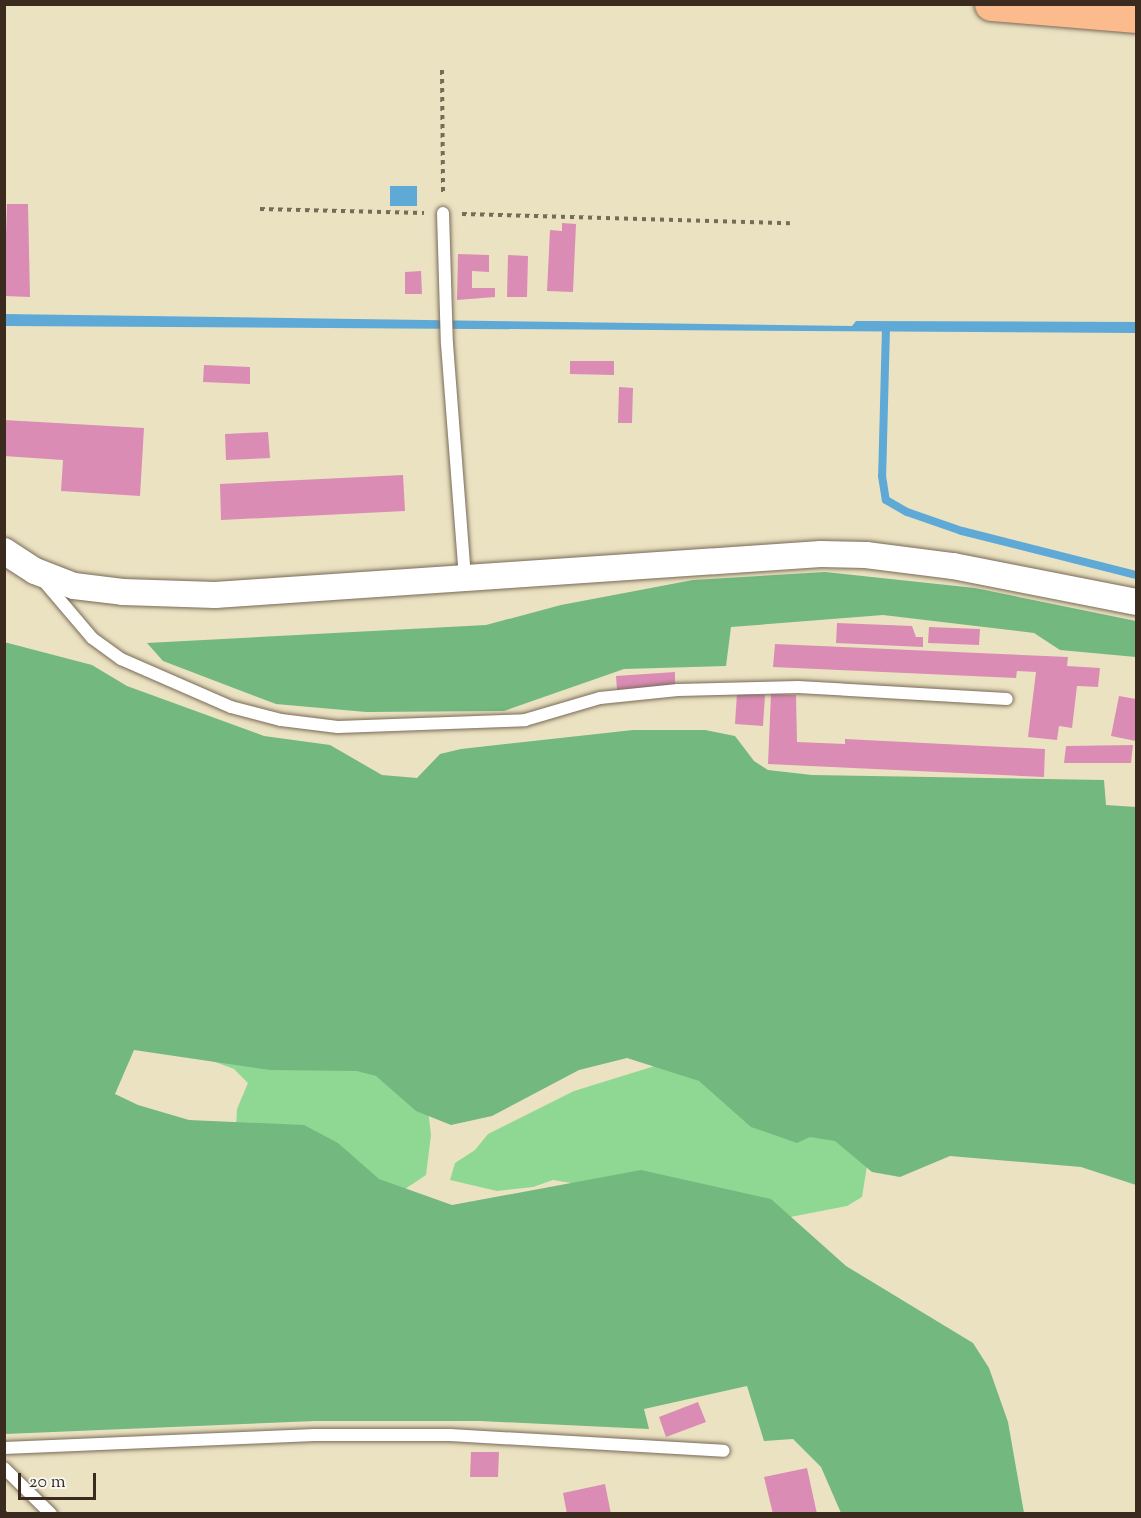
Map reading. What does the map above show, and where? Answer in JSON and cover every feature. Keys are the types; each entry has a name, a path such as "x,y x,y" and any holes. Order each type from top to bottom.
{"highway":[{"path":"991,4 1137,16"}],"street":[{"path":"4,551 35,571 74,586 215,595 465,580 821,554 866,555 953,566 1137,602"}],"lane":[{"path":"443,213 447,344 465,580"},
{"path":"35,571 92,638 121,659 231,707 281,720 338,727 525,720 600,698 678,690 798,687 1007,699"},
{"path":"4,1448 326,1435 450,1436 724,1451"},
{"path":"4,1468 51,1514"}],"path":[{"path":"442,70 443,213"},
{"path":"260,209 790,223"}],"green space":[{"path":"825,572 975,588 1136,621 1136,657 1060,650 1034,633 883,615 731,627 726,666 624,669 504,711 366,712 276,704 163,661 147,643 486,625 561,605 693,580"},
{"path":"4,642 92,665 127,686 264,736 330,745 382,775 417,778 440,754 461,749 633,730 705,730 735,736 754,761 768,770 812,775 1104,780 1106,805 1136,807 1136,1185 1081,1167 950,1156 900,1177 872,1172 835,1141 810,1137 797,1143 751,1127 699,1081 627,1058 579,1070 492,1116 451,1125 416,1111 376,1076 357,1071 270,1070 134,1050 115,1094 138,1105 189,1120 304,1125 338,1143 379,1179 452,1205 641,1170 771,1199 846,1266 973,1343 989,1368 1008,1422 1024,1513 841,1513 821,1467 793,1439 764,1441 747,1386 644,1409 649,1429 480,1421 315,1421 5,1434"},
{"path":"207,992 427,1101 431,1135 426,1175 402,1191 236,1127 237,1109 248,1083 234,1069 202,1057"},
{"path":"658,1065 821,1128 867,1166 862,1197 847,1206 785,1218 553,1180 533,1187 497,1191 450,1180 455,1163 475,1150 488,1134 574,1091"}],"water":[{"path":"390,186 417,186 417,206 390,206"},
{"path":"4,314 852,326 856,321 1136,322 1136,333 5,326"}],"building":[{"path":"7,204 28,204 30,297 4,296"},
{"path":"562,223 576,224 573,292 547,291 550,230 562,231"},
{"path":"458,254 489,255 489,272 472,271 472,288 495,288 495,297 457,300"},
{"path":"508,255 528,256 527,297 507,297"},
{"path":"421,271 422,294 405,294 405,272"},
{"path":"570,361 614,361 614,375 570,374"},
{"path":"204,365 250,367 250,384 203,382"},
{"path":"619,387 633,388 632,423 618,423"},
{"path":"4,420 144,428 140,496 61,491 63,460 4,456"},
{"path":"268,432 270,458 226,460 225,434"},
{"path":"403,475 405,511 221,520 220,484"},
{"path":"837,623 912,626 916,637 923,637 923,647 836,643"},
{"path":"929,627 980,629 979,645 928,643"},
{"path":"775,644 1068,657 1067,666 1100,668 1098,687 1077,686 1072,728 1059,726 1057,740 1028,737 1036,672 1017,671 1016,678 773,667"},
{"path":"675,672 675,686 617,690 616,676"},
{"path":"737,693 765,695 763,726 735,724"},
{"path":"771,694 796,695 797,742 845,744 845,739 1045,749 1044,777 768,764"},
{"path":"1119,696 1136,699 1136,741 1111,736"},
{"path":"1133,745 1131,763 1064,763 1066,746"},
{"path":"698,1402 706,1422 666,1437 659,1417"},
{"path":"471,1452 499,1452 498,1477 470,1477"},
{"path":"807,1468 817,1514 773,1514 764,1477"},
{"path":"605,1484 611,1514 567,1514 563,1493"}],"waterway":[{"path":"886,328 882,476 886,500 907,512 962,531 1136,575"}]}
